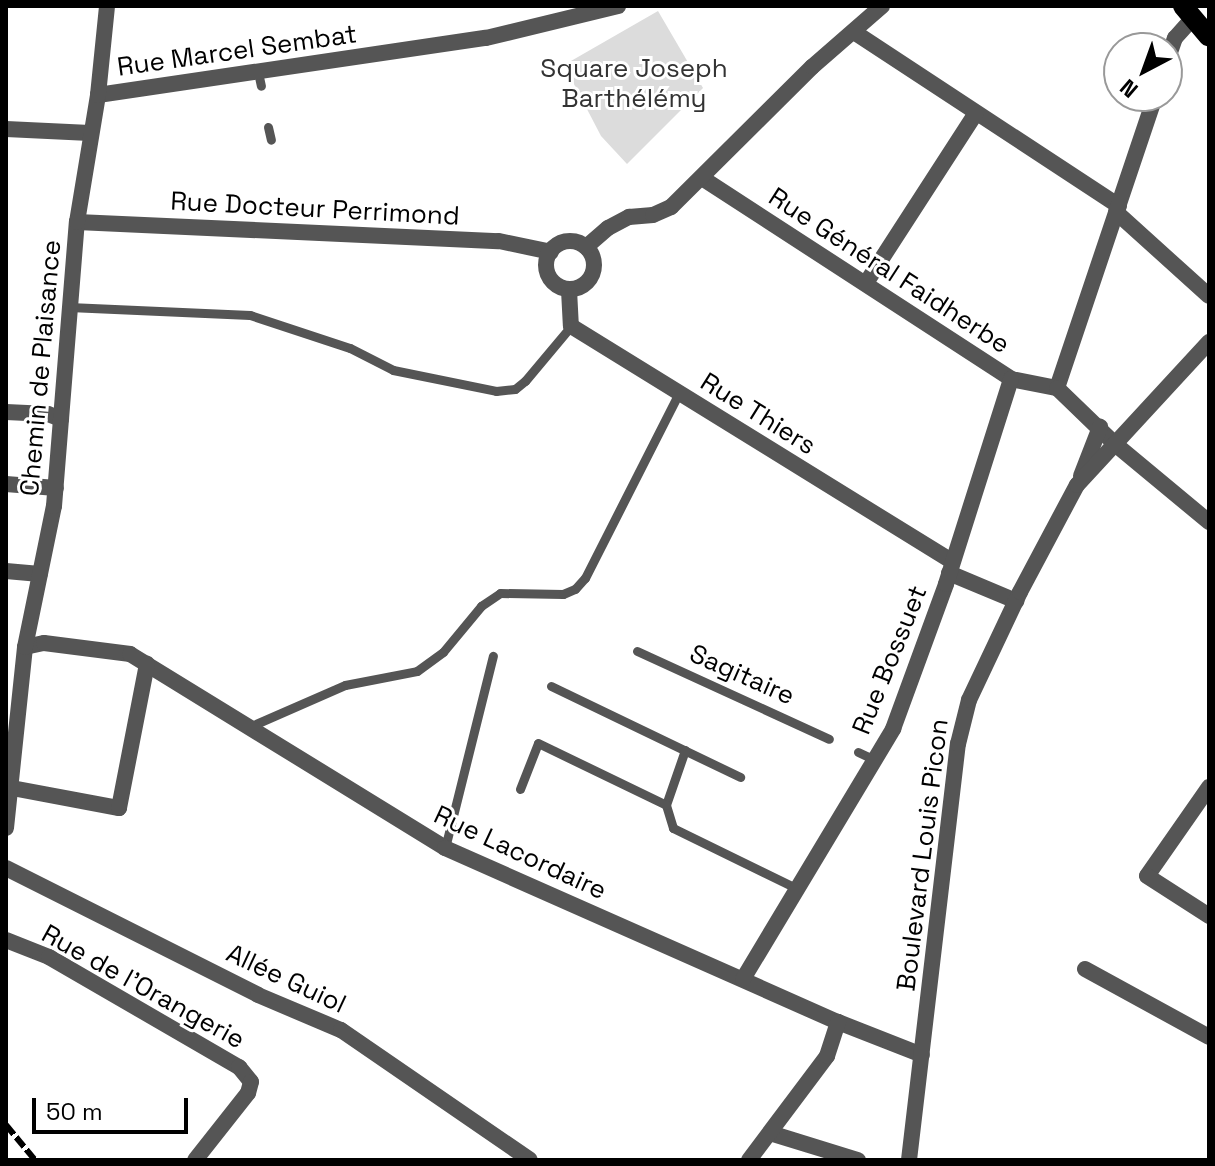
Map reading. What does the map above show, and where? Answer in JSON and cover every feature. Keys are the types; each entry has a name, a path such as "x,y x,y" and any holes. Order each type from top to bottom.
{"street":[{"name":"Chemin de Plaisance","path":"6,828 25,647 56,488 77,222 98,95 107,6"},
{"name":"Rue Marcel Sembat","path":"98,95 260,79 486,38 618,6"},
{"path":"586,247 608,228 629,217 653,215 671,207 812,67 882,6"},
{"path":"854,32 1118,209 1209,296"},
{"path":"1150,112 1057,388 1115,444 1209,522"},
{"path":"866,283 976,113"},
{"path":"6,129 90,133"},
{"name":"Rue Général Faidherbe","path":"702,178 1011,379 1057,388"},
{"name":"Rue Docteur Perrimond","path":"77,222 499,241 551,252"},
{"path":"575,242 586,247 595,266 592,277 581,287 569,290 555,284 547,273 551,252 562,243 575,242"},
{"path":"569,290 571,326"},
{"name":"Rue Thiers","path":"571,326 950,567 1016,601"},
{"name":"Boulevard Louis Picon","path":"1077,485 1209,342"},
{"name":"Rue Bossuet","path":"743,979 893,729 1011,379"},
{"path":"6,412 48,414 61,419"},
{"name":"Boulevard Louis Picon","path":"909,1160 961,724 1016,601 1077,485 1100,427"},
{"path":"6,484 56,488"},
{"path":"6,571 40,574"},
{"name":"Rue Lacordaire","path":"25,647 44,643 130,654 445,848 838,1022 922,1055"},
{"path":"12,788 119,808 147,664"},
{"path":"1209,787 1147,876 1209,916"},
{"name":"Allée Guiol","path":"6,868 258,995 341,1030 530,1160"},
{"name":"Rue de l'Orangerie","path":"6,940 49,957 239,1067 251,1082 248,1093 195,1160"},
{"path":"1085,969 1209,1037"},
{"path":"749,1160 827,1056 838,1022"},
{"path":"770,1133 858,1160"}],"lane":[{"path":"268,127 271,140"},
{"path":"69,307 250,315 350,348 393,370 496,391 515,389 525,381 571,326"},
{"path":"249,727 345,685 417,671 443,652 494,595 519,591 563,594 575,589 585,578 679,393"},
{"name":"Sagitaire","path":"637,651 829,739"},
{"path":"445,848 493,656"},
{"path":"551,686 740,777"},
{"path":"520,789 538,743 666,805"},
{"path":"685,750 666,805 673,828 798,889"},
{"path":"858,752 875,760"}],"green space":[{"name":"Square Joseph Barthélémy","path":"658,11 703,88 627,164 601,136 564,65"}],"railway":[{"path":"6,1125 35,1160"}]}
